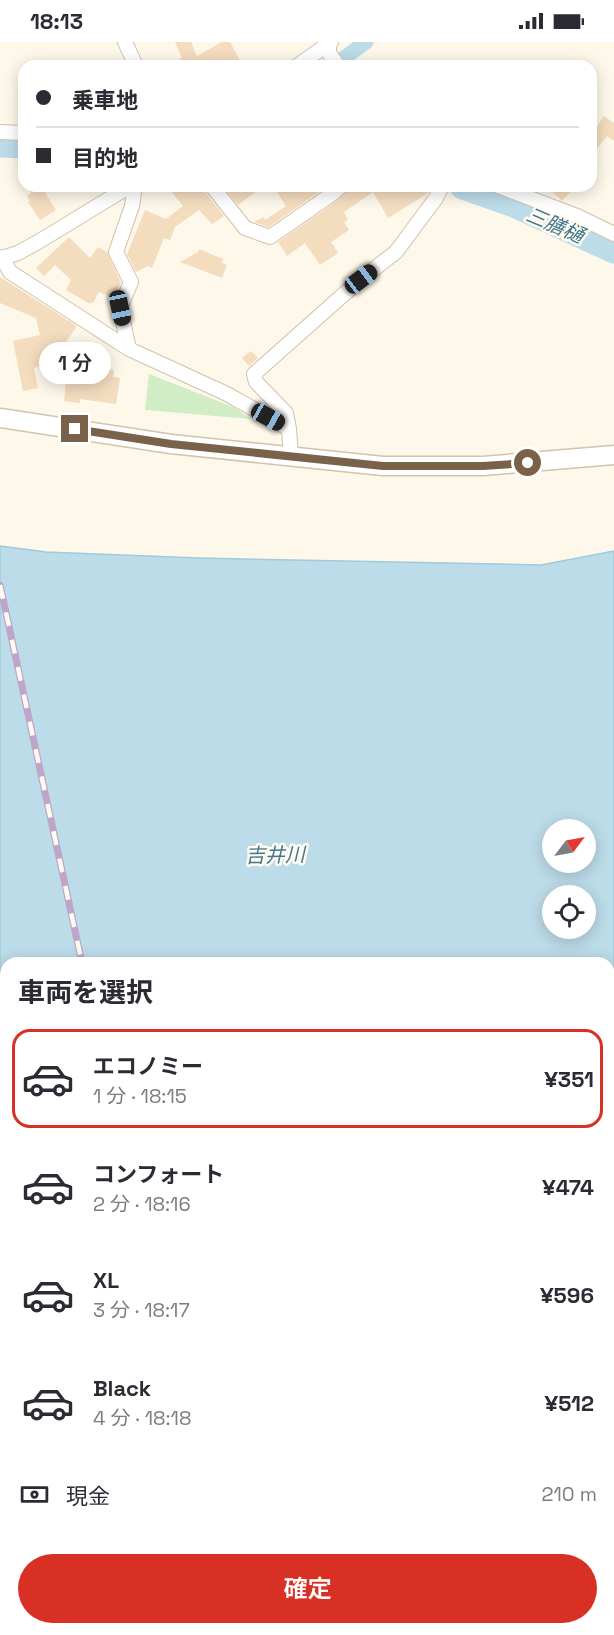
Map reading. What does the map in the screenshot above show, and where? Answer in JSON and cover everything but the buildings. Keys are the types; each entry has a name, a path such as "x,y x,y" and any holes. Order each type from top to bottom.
{"street":[{"path":"125,42 133,60"},
{"path":"306,60 329,45 335,60"},
{"path":"0,132 18,133"},
{"path":"120,192 18,253 1,257 10,272 129,349 227,394 289,429"},
{"path":"129,349 120,308 131,282 116,252 132,206 134,192"},
{"path":"217,192 244,228 270,237 334,192"},
{"path":"291,455 286,413 256,382 254,374 361,279 396,252 439,192"},
{"path":"514,192 578,216 614,234"},
{"path":"0,418 171,444 383,466 483,466 614,455"}],"green space":[{"path":"149,374 233,407 251,419 145,410"}],"water":[{"name":"吉井川","path":"0,546 46,552 198,558 541,565 614,551 614,957 0,957"}],"waterway":[{"path":"341,60 366,42"},
{"name":"三膳樋","path":"0,144 18,145"},
{"name":"三膳樋","path":"480,192 514,204 614,250"}],"railway":[{"path":"0,585 81,957"}],"route":[{"path":"75,429 171,444 383,466 483,466 528,463"}]}
